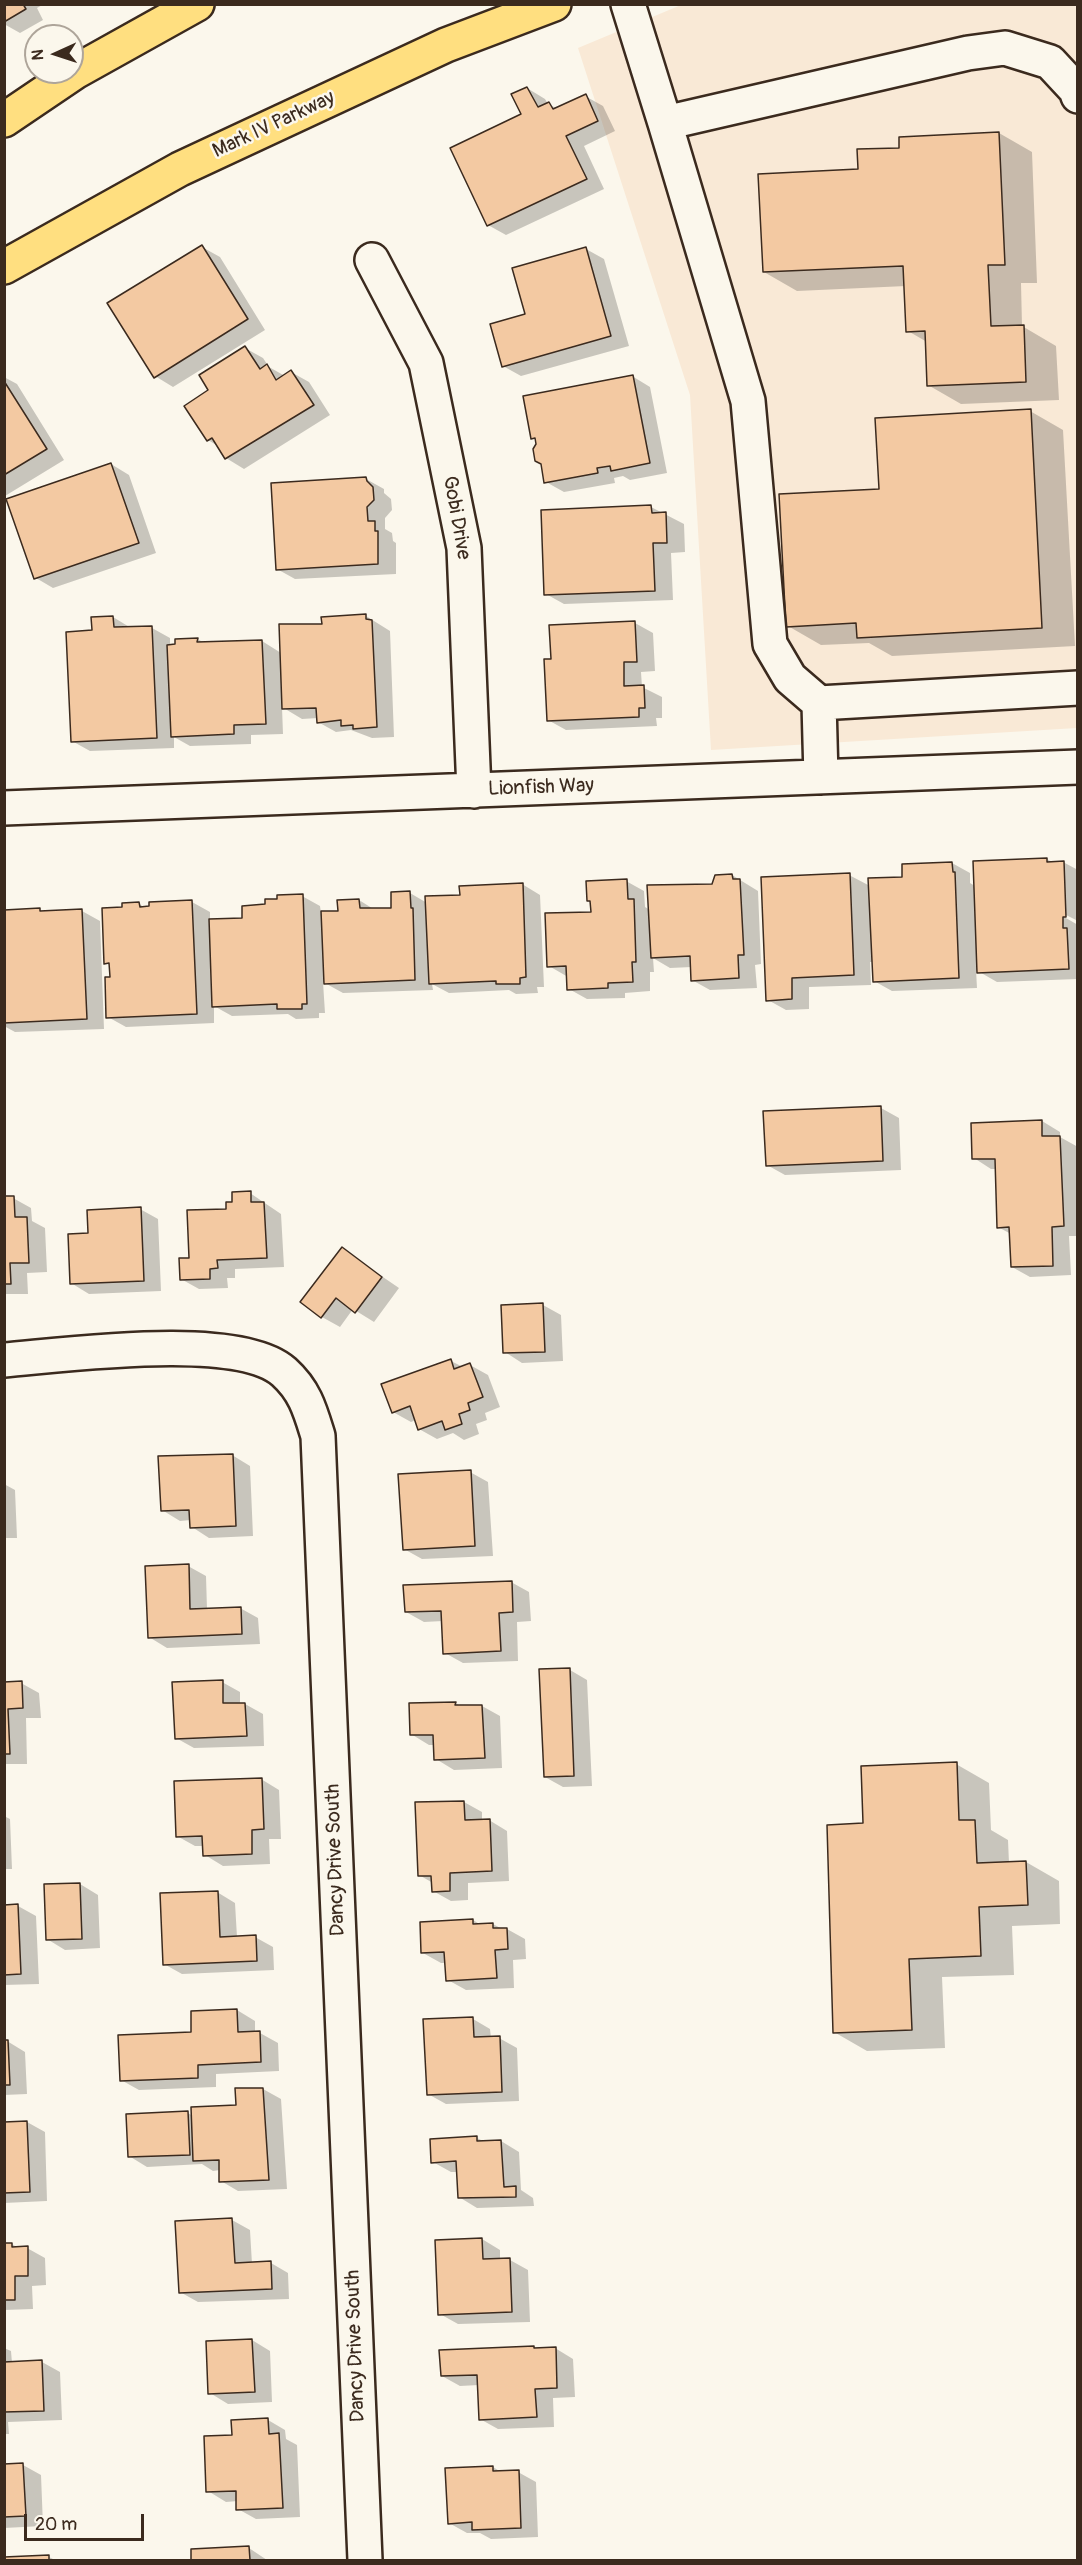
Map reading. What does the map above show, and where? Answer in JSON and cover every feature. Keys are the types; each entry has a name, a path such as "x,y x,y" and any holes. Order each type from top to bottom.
{"main road":[{"path":"4,120 75,72 197,4"},
{"name":"Mark IV Parkway","path":"4,267 180,169 446,45 554,4"}],"street":[{"path":"628,4 748,401 770,644 790,678 819,703 1077,688"},
{"path":"665,123 957,56 1005,48 1050,62 1076,90 1077,96"},
{"name":"Gobi Drive","path":"372,260 426,363 464,548 474,791"},
{"path":"819,703 821,777"},
{"name":"Lionfish Way","path":"4,808 1077,767"},
{"name":"Dancy Drive South","path":"4,1360 194,1347 256,1357 283,1371 307,1398 318,1436 365,2560"}],"shaded area":[{"path":"681,5 1077,5 1077,728 711,750 690,395 578,48"}],"building":[{"path":"4,4 23,4 26,9 4,22"},
{"path":"527,87 538,107 549,102 553,109 586,94 598,121 566,136 587,179 487,226 450,148 521,114 511,94"},
{"path":"999,132 1005,265 988,265 991,326 1024,325 1026,382 927,386 925,331 906,332 903,266 763,272 758,174 858,169 857,149 899,148 899,137"},
{"path":"202,245 248,319 154,378 107,303"},
{"path":"586,247 611,336 502,367 490,324 525,314 512,268"},
{"path":"245,346 260,369 267,364 276,380 291,370 314,405 225,459 212,438 207,441 184,406 208,390 199,375"},
{"path":"633,375 650,463 611,471 610,466 597,468 598,473 544,483 541,464 535,461 533,449 536,444 535,438 531,439 523,396"},
{"path":"4,381 47,449 4,475"},
{"path":"1031,409 1042,628 857,638 856,623 786,627 779,494 879,489 875,418"},
{"path":"111,463 139,543 34,579 6,499"},
{"path":"366,477 373,487 374,500 367,507 368,521 375,521 375,531 378,531 378,564 276,570 271,483"},
{"path":"651,505 652,513 666,512 667,543 653,543 655,591 544,595 541,510"},
{"path":"366,614 366,619 372,620 377,727 353,729 353,725 341,726 341,720 317,723 316,708 282,709 279,624 322,624 321,617"},
{"path":"113,616 114,627 152,626 157,738 71,742 66,632 92,630 91,617"},
{"path":"635,621 637,662 624,662 624,686 644,685 645,708 639,708 639,717 547,721 544,659 551,659 549,625"},
{"path":"198,638 197,642 262,640 266,724 234,725 234,734 171,737 167,645 175,644 175,639"},
{"path":"1047,858 1047,862 1064,861 1066,917 1063,917 1063,928 1067,928 1069,969 977,973 973,861"},
{"path":"952,862 953,872 955,872 959,978 873,982 868,878 902,877 902,864"},
{"path":"850,873 854,975 792,978 792,999 766,1001 761,877"},
{"path":"732,874 733,879 740,879 744,955 738,955 739,978 691,981 690,956 651,958 647,885 712,884 715,875"},
{"path":"627,879 628,899 634,899 636,962 632,962 633,982 608,983 608,988 567,990 566,966 547,967 545,913 591,912 590,901 587,901 586,881"},
{"path":"523,883 526,977 520,978 520,984 496,984 496,981 429,984 425,896 460,895 459,886"},
{"path":"410,891 411,908 413,908 415,980 324,984 321,911 338,911 337,900 359,899 360,908 391,908 391,892"},
{"path":"303,894 307,1004 302,1004 302,1009 277,1009 277,1004 212,1007 209,919 242,918 242,906 265,904 265,899 277,899 277,895"},
{"path":"192,900 197,1014 106,1018 105,977 110,977 109,963 104,964 102,908 122,907 122,903 139,902 140,907 149,906 149,902"},
{"path":"40,908 40,911 82,909 87,1019 4,1023 4,910"},
{"path":"881,1106 883,1161 766,1166 763,1111"},
{"path":"1042,1120 1042,1136 1060,1136 1064,1226 1052,1227 1053,1266 1011,1267 1009,1227 997,1228 995,1159 972,1159 971,1123"},
{"path":"251,1191 251,1202 264,1202 267,1258 217,1260 218,1268 210,1269 210,1279 180,1280 179,1258 189,1258 187,1210 226,1209 226,1202 232,1202 232,1192"},
{"path":"4,1196 14,1196 15,1217 27,1217 29,1263 10,1263 11,1284 4,1284"},
{"path":"141,1207 144,1281 70,1284 68,1234 88,1233 87,1210"},
{"path":"342,1247 382,1277 355,1313 336,1298 321,1318 300,1302"},
{"path":"543,1303 545,1352 503,1353 501,1305"},
{"path":"451,1359 454,1369 470,1363 483,1397 468,1403 470,1410 459,1414 462,1424 445,1430 442,1421 418,1430 410,1406 392,1413 381,1384"},
{"path":"233,1454 236,1526 190,1528 189,1510 161,1511 158,1456"},
{"path":"471,1470 475,1546 403,1550 398,1474"},
{"path":"189,1564 190,1609 241,1607 242,1634 148,1638 145,1566"},
{"path":"512,1581 513,1612 499,1613 501,1651 443,1654 441,1611 405,1612 403,1585"},
{"path":"570,1668 574,1776 544,1777 539,1669"},
{"path":"223,1680 223,1703 245,1703 247,1736 175,1739 172,1682"},
{"path":"22,1681 23,1708 8,1709 10,1754 4,1754 4,1682"},
{"path":"456,1702 455,1705 482,1705 485,1758 434,1760 433,1735 410,1735 409,1703"},
{"path":"957,1762 959,1820 975,1820 977,1863 1026,1861 1028,1905 979,1907 981,1956 909,1959 912,2030 833,2033 827,1825 863,1823 861,1766"},
{"path":"262,1778 264,1829 252,1830 252,1854 203,1856 202,1836 176,1837 174,1781"},
{"path":"464,1801 465,1820 490,1819 492,1871 450,1873 450,1891 432,1892 431,1876 418,1876 415,1802"},
{"path":"80,1883 82,1939 46,1940 44,1884"},
{"path":"218,1891 220,1937 256,1935 257,1961 163,1965 160,1893"},
{"path":"18,1904 21,1974 4,1975 4,1905"},
{"path":"473,1919 473,1924 493,1923 493,1928 507,1928 508,1949 495,1950 497,1978 446,1981 444,1952 421,1953 420,1922"},
{"path":"237,2009 238,2032 260,2031 261,2062 198,2065 198,2078 120,2081 118,2035 191,2032 191,2011"},
{"path":"473,2017 474,2037 500,2036 502,2092 427,2095 423,2019"},
{"path":"4,2040 8,2040 10,2085 4,2085"},
{"path":"235,2088 263,2088 269,2180 219,2182 219,2160 193,2161 191,2107 236,2105"},
{"path":"188,2111 190,2155 128,2157 126,2114"},
{"path":"27,2121 30,2192 4,2193 4,2122"},
{"path":"477,2136 477,2141 501,2140 504,2187 516,2186 516,2197 458,2198 456,2161 431,2163 430,2139"},
{"path":"232,2218 235,2263 271,2261 272,2289 179,2293 175,2221"},
{"path":"482,2238 483,2259 510,2258 512,2312 438,2315 435,2240"},
{"path":"4,2243 12,2243 12,2247 28,2246 28,2276 15,2276 15,2300 4,2300"},
{"path":"252,2339 255,2392 208,2394 206,2341"},
{"path":"534,2346 534,2348 556,2347 557,2388 535,2389 537,2417 479,2420 477,2375 441,2376 439,2350"},
{"path":"42,2360 44,2411 4,2412 4,2362"},
{"path":"268,2418 269,2434 279,2433 283,2508 236,2510 236,2491 206,2492 204,2436 232,2435 231,2420"},
{"path":"23,2463 26,2516 4,2517 4,2464"},
{"path":"493,2466 493,2471 519,2470 521,2528 472,2530 472,2522 448,2524 445,2468"},
{"path":"249,2546 250,2560 191,2560 191,2549"},
{"path":"49,2555 49,2560 4,2560 4,2557"}]}
